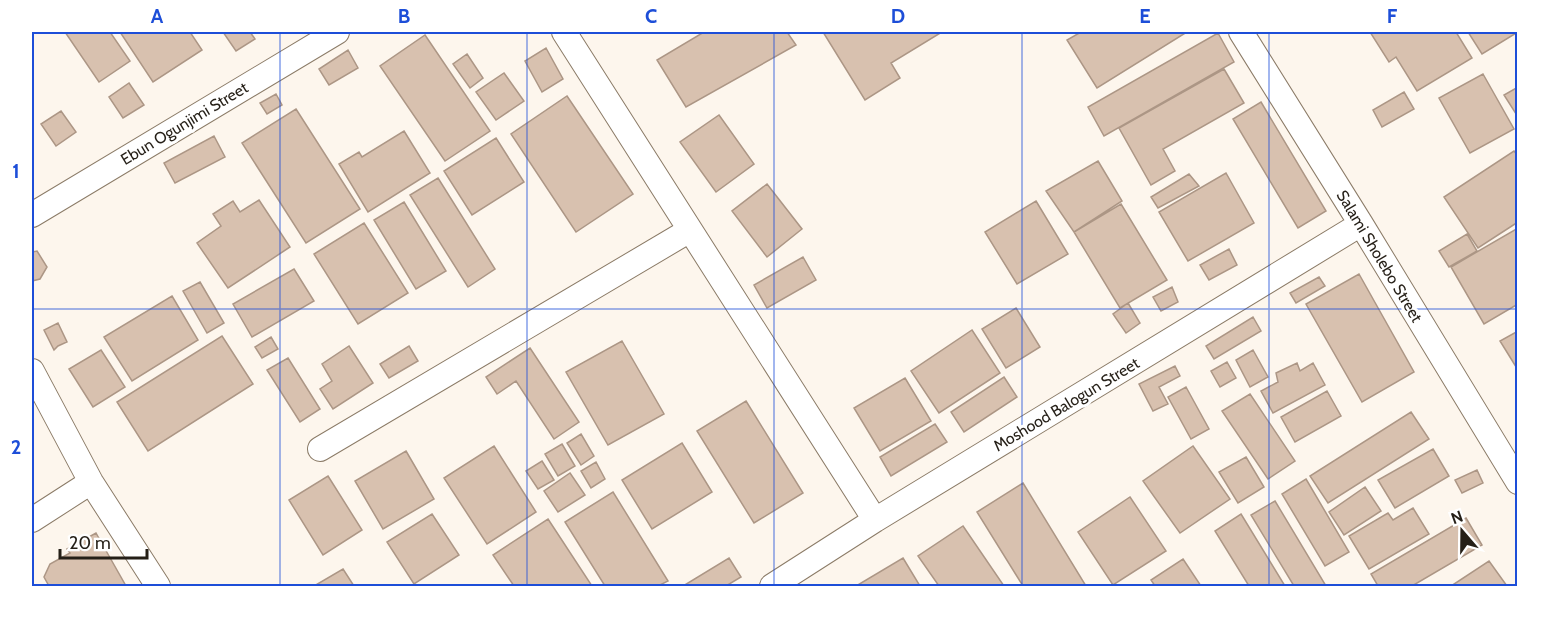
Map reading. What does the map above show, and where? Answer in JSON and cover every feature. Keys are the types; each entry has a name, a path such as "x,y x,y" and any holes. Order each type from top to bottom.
{"street":[{"name":"Ebun Ogunjimi Street","path":"32,215 337,32"},
{"path":"564,32 875,520"},
{"name":"Salami Sholebo Street","path":"1241,32 1518,482"},
{"name":"Moshood Balogun Street","path":"772,586 875,520 1361,224"},
{"path":"320,449 690,230"},
{"path":"32,371 91,482 158,586"},
{"path":"32,520 91,482"}],"building":[{"path":"65,32 110,32 130,61 99,82"},
{"path":"120,32 190,32 202,50 153,82"},
{"path":"223,32 250,32 255,39 236,51"},
{"path":"704,32 787,32 796,45 686,107 657,60"},
{"path":"823,32 942,32 891,63 900,78 865,100"},
{"path":"1081,32 1187,32 1097,88 1067,40"},
{"path":"1370,32 1456,32 1472,58 1417,91 1396,57 1389,62"},
{"path":"1468,32 1518,32 1482,54"},
{"path":"1218,33 1234,62 1104,136 1088,107"},
{"path":"425,35 490,131 445,161 380,66"},
{"path":"546,48 563,79 542,92 525,61"},
{"path":"348,50 358,68 329,85 319,69"},
{"path":"467,54 483,78 470,88 453,64"},
{"path":"1224,69 1244,103 1163,149 1175,171 1151,185 1119,128"},
{"path":"504,73 524,101 496,120 476,92"},
{"path":"1483,74 1514,129 1470,153 1439,98"},
{"path":"129,83 144,105 123,118 109,97"},
{"path":"1518,87 1518,117 1504,95"},
{"path":"1404,92 1414,109 1382,127 1373,110"},
{"path":"276,94 282,105 267,114 260,103"},
{"path":"567,96 633,194 576,232 511,134"},
{"path":"1261,102 1326,211 1298,228 1233,119"},
{"path":"296,109 360,209 306,243 242,143"},
{"path":"61,111 76,132 56,146 41,124"},
{"path":"719,115 754,164 716,192 680,142"},
{"path":"404,131 430,173 368,212 339,164 359,152 362,157"},
{"path":"214,136 225,157 175,183 164,163"},
{"path":"496,138 524,182 472,215 444,171"},
{"path":"1514,151 1518,156 1518,222 1478,248 1444,197"},
{"path":"1098,161 1122,201 1074,232 1046,191"},
{"path":"1226,173 1254,223 1188,261 1159,212"},
{"path":"1189,174 1199,186 1158,208 1151,197"},
{"path":"438,178 495,269 468,287 410,195"},
{"path":"767,184 802,229 767,257 732,211"},
{"path":"259,200 290,247 228,288 197,243 221,226 213,214 233,201 240,212"},
{"path":"1036,201 1068,254 1017,284 985,232"},
{"path":"404,202 446,271 416,289 374,220"},
{"path":"1121,204 1167,280 1120,308 1074,232"},
{"path":"364,223 408,293 358,324 314,254"},
{"path":"1518,228 1518,304 1484,324 1451,267"},
{"path":"1467,234 1477,251 1449,267 1439,251"},
{"path":"1229,249 1237,265 1209,280 1200,265"},
{"path":"37,251 47,267 40,279 32,281 32,252"},
{"path":"803,257 816,280 767,308 754,285"},
{"path":"294,269 314,301 252,337 233,304"},
{"path":"1359,274 1414,372 1362,402 1306,304"},
{"path":"1319,277 1325,286 1296,303 1290,293"},
{"path":"200,282 224,323 207,333 183,291"},
{"path":"1172,287 1178,302 1161,311 1153,297"},
{"path":"172,296 198,340 132,381 104,337"},
{"path":"1128,303 1140,323 1126,333 1113,314"},
{"path":"1016,308 1040,347 1006,368 982,329"},
{"path":"1253,317 1261,331 1214,359 1206,346"},
{"path":"58,323 67,342 54,350 44,330"},
{"path":"972,330 1000,373 939,413 911,371"},
{"path":"1518,331 1518,370 1500,341"},
{"path":"222,336 253,384 148,451 117,402"},
{"path":"271,337 278,349 262,358 255,347"},
{"path":"622,341 664,414 608,445 566,372"},
{"path":"349,346 373,383 333,409 320,389 332,381 322,364"},
{"path":"409,346 418,361 389,378 380,364"},
{"path":"530,348 579,422 554,439 516,381 497,394 486,377"},
{"path":"101,350 125,387 93,407 69,369"},
{"path":"1253,350 1268,377 1250,387 1236,360"},
{"path":"288,358 320,409 300,422 267,370"},
{"path":"1227,362 1236,378 1220,387 1211,371"},
{"path":"1297,363 1300,371 1313,363 1325,385 1273,413 1261,391 1278,382 1276,373"},
{"path":"1175,366 1180,376 1159,387 1168,404 1153,411 1139,384"},
{"path":"1004,377 1017,397 964,432 951,412"},
{"path":"905,378 931,421 880,451 854,408"},
{"path":"1186,387 1209,429 1191,439 1168,397"},
{"path":"1327,391 1341,416 1295,442 1281,417"},
{"path":"1250,394 1295,461 1268,479 1222,411"},
{"path":"746,401 803,493 754,523 697,431"},
{"path":"1411,412 1429,439 1328,503 1310,476"},
{"path":"935,424 947,442 891,476 880,457"},
{"path":"581,434 594,456 581,465 567,443"},
{"path":"682,443 712,492 652,529 622,480"},
{"path":"562,444 575,466 558,476 545,454"},
{"path":"494,446 536,512 487,544 444,478"},
{"path":"1193,446 1230,499 1180,533 1143,481"},
{"path":"1433,449 1449,476 1395,508 1378,480"},
{"path":"406,451 434,499 383,529 355,481"},
{"path":"1246,457 1264,487 1238,503 1219,472"},
{"path":"542,461 554,480 538,489 526,471"},
{"path":"596,462 605,479 591,488 581,471"},
{"path":"1477,470 1483,483 1462,493 1455,480"},
{"path":"570,473 585,495 558,512 544,491"},
{"path":"328,476 362,530 323,555 289,500"},
{"path":"1306,479 1349,552 1325,566 1282,494"},
{"path":"1023,483 1086,586 1023,586 977,512"},
{"path":"1365,487 1381,511 1344,535 1329,512"},
{"path":"613,492 668,581 658,586 605,586 565,522"},
{"path":"1130,497 1166,551 1113,585 1078,532"},
{"path":"1275,501 1326,586 1294,586 1251,515"},
{"path":"1413,508 1429,534 1369,569 1349,536 1388,513 1393,520"},
{"path":"432,514 459,555 414,584 387,542"},
{"path":"1241,514 1285,586 1249,586 1215,531"},
{"path":"1466,518 1482,545 1412,586 1378,586 1371,574"},
{"path":"548,519 592,586 514,586 493,555"},
{"path":"963,526 1004,586 939,586 918,556"},
{"path":"96,533 126,586 49,586 44,577 50,564 70,553 67,549"},
{"path":"729,558 741,577 726,586 683,586"},
{"path":"903,558 920,586 856,586"},
{"path":"1183,559 1201,586 1155,586 1151,580"},
{"path":"1489,561 1507,586 1451,586"},
{"path":"343,569 354,586 314,586"}]}
